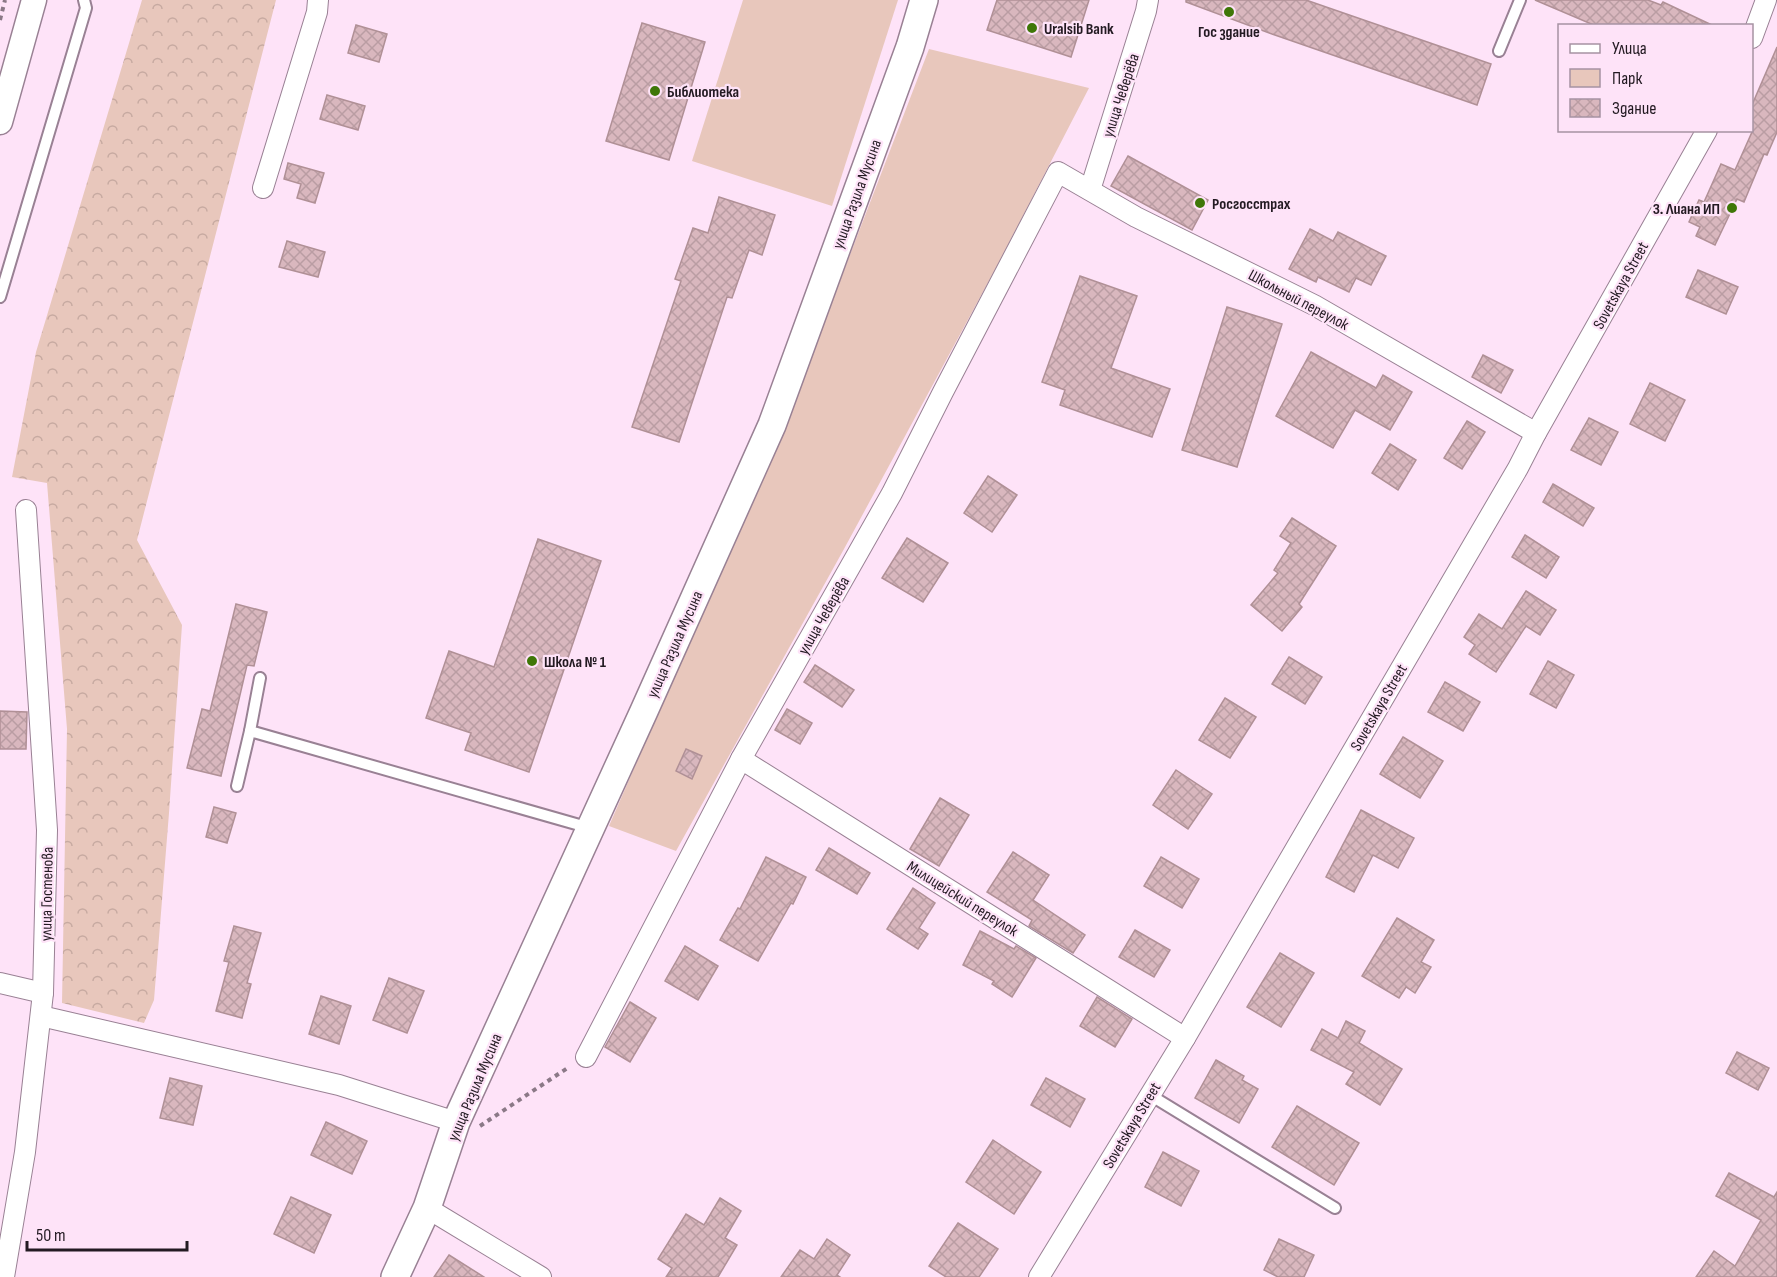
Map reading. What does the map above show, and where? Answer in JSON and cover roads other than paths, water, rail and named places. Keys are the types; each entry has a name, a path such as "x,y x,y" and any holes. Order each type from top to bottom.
{"main road":[{"name":"улица Разила Мусина","path":"395,1277 464,1127 591,828 772,425 910,46 924,0"}],"street":[{"path":"0,122 34,0"},
{"path":"263,188 318,0"},
{"name":"улица Чеверёва","path":"1090,190 1148,0"},
{"path":"1753,35 1766,0"},
{"name":"Sovetskaya Street","path":"1039,1277 1185,1038 1512,479 1706,132"},
{"name":"улица Чеверёва","path":"586,1057 741,759 892,493 1058,172"},
{"name":"Школьный переулок","path":"1058,172 1136,217 1314,305 1536,433"},
{"name":"улица Гостенова","path":"4,1277 25,1152 43,993 47,830 26,510"},
{"name":"Милицейский переулок","path":"741,759 1185,1038"},
{"path":"0,983 43,993"},
{"path":"41,1016 339,1085 464,1127"},
{"path":"427,1208 541,1277"}],"lane":[{"path":"0,297 86,8 84,0"},
{"path":"1499,51 1520,0"},
{"path":"237,786 260,678"},
{"path":"250,731 591,828"},
{"path":"1150,1095 1335,1208"}],"place":[{"name":"Гос здание","path":"1229,12"},
{"name":"Uralsib Bank","path":"1032,28"},
{"name":"Библиотека","path":"655,91"},
{"name":"Росгосстрах","path":"1200,203"},
{"name":"3. Лиана ИП","path":"1732,208"},
{"name":"Школа № 1","path":"532,661"}]}
